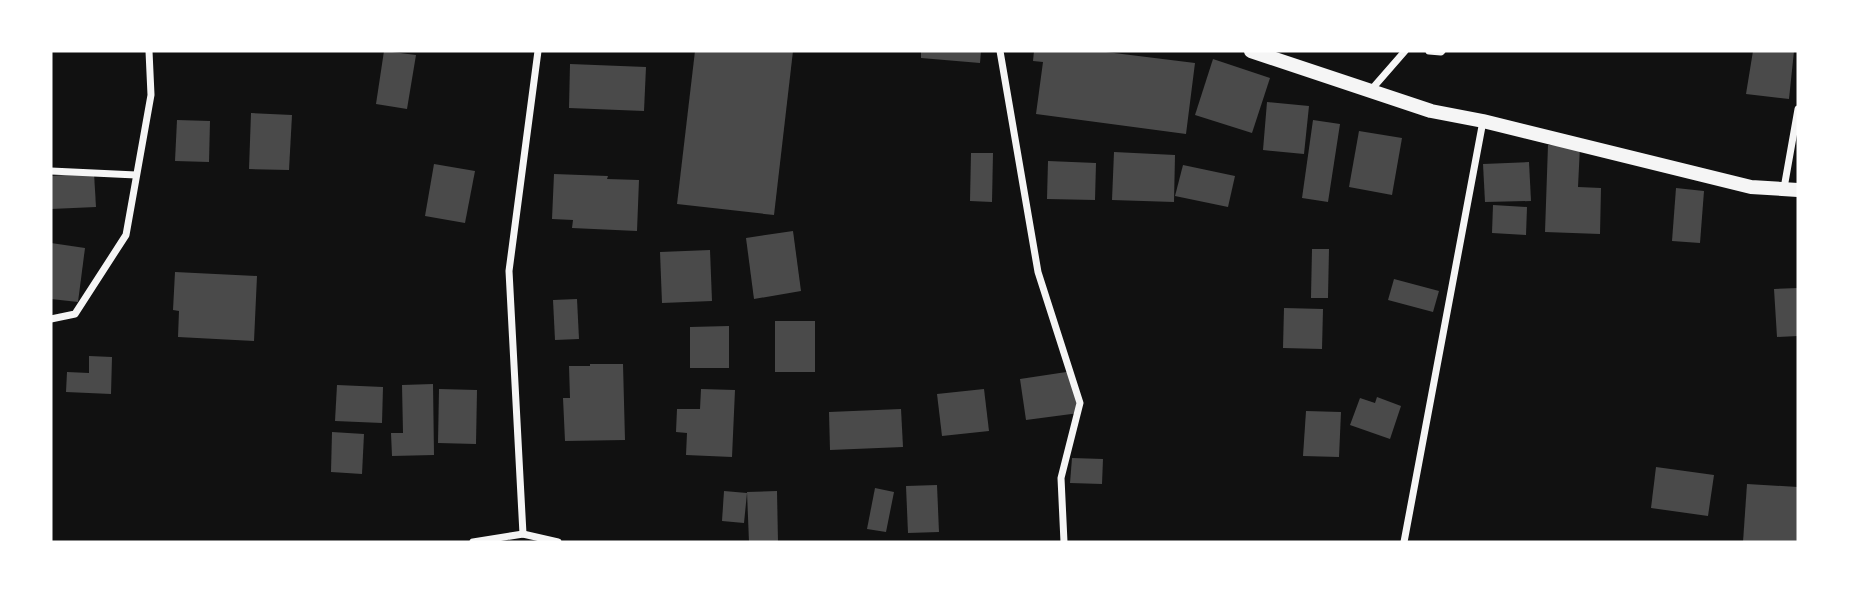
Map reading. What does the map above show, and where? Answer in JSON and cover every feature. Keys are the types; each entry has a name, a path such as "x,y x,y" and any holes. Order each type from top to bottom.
{"main road":[{"path":"1251,51 1431,111 1483,121 1751,187 1791,190"}],"street":[{"path":"51,319 75,314 126,235 150,95 149,51"},
{"path":"523,534 509,271 538,51"},
{"path":"1000,51 1038,272 1080,403 1061,478 1064,542"},
{"path":"1371,91 1405,51"},
{"path":"1429,51 1441,51"},
{"path":"1791,190 1798,109"},
{"path":"1404,542 1483,121"},
{"path":"51,171 136,175"},
{"path":"473,542 523,534 558,542"}],"building":[{"path":"384,51 416,55 407,109 376,104"},
{"path":"695,51 793,51 774,215 677,204"},
{"path":"921,51 981,51 980,63 921,58"},
{"path":"1034,51 1098,51 1195,63 1186,134 1036,114 1043,62 1033,61"},
{"path":"1753,51 1794,51 1789,99 1746,94"},
{"path":"1213,59 1270,78 1252,133 1195,115"},
{"path":"570,64 646,67 644,111 569,108"},
{"path":"1267,102 1309,106 1304,154 1263,150"},
{"path":"251,113 292,115 289,170 249,169"},
{"path":"177,120 210,121 209,162 175,161"},
{"path":"1313,120 1340,124 1328,202 1302,198"},
{"path":"1359,131 1402,138 1392,195 1349,187"},
{"path":"1548,145 1580,146 1578,187 1601,188 1600,234 1545,232"},
{"path":"1114,152 1175,155 1174,202 1112,200"},
{"path":"971,153 993,153 992,202 970,201"},
{"path":"1048,161 1096,163 1095,200 1047,199"},
{"path":"1529,162 1531,201 1485,202 1483,164"},
{"path":"434,164 475,171 465,223 425,216"},
{"path":"1183,165 1235,176 1228,207 1175,196"},
{"path":"94,173 96,207 51,209 51,176"},
{"path":"554,174 639,180 637,231 572,228 573,220 552,219"},
{"path":"1676,188 1704,191 1700,243 1672,241"},
{"path":"1493,205 1527,207 1526,235 1492,233"},
{"path":"793,231 801,291 754,299 746,238"},
{"path":"51,243 85,248 78,302 51,299"},
{"path":"1312,249 1329,249 1328,298 1311,298"},
{"path":"710,250 712,301 662,303 660,252"},
{"path":"175,272 257,276 254,341 178,337 179,311 173,310"},
{"path":"1394,279 1439,291 1433,312 1388,300"},
{"path":"1798,288 1798,336 1777,337 1774,289"},
{"path":"577,299 579,339 555,340 553,300"},
{"path":"1284,308 1323,309 1322,349 1283,348"},
{"path":"775,321 815,321 815,372 775,372"},
{"path":"729,326 729,368 690,368 690,327"},
{"path":"89,356 112,357 111,394 66,392 67,372 89,373"},
{"path":"623,364 625,440 565,441 563,398 570,398 569,366"},
{"path":"1073,371 1079,413 1026,420 1020,379"},
{"path":"433,384 434,455 392,456 391,433 403,433 402,385"},
{"path":"337,385 383,387 382,423 335,421"},
{"path":"439,389 477,390 476,444 438,443"},
{"path":"701,389 735,390 732,457 686,455 687,433 676,432 677,409 700,409"},
{"path":"984,389 989,431 942,436 937,394"},
{"path":"1377,397 1401,406 1390,439 1350,425 1360,398 1375,403"},
{"path":"901,409 903,447 830,450 829,412"},
{"path":"1306,411 1341,412 1339,457 1303,456"},
{"path":"332,432 364,434 362,474 331,472"},
{"path":"1072,458 1103,459 1102,484 1070,483"},
{"path":"1656,467 1714,475 1708,516 1651,508"},
{"path":"1747,484 1798,487 1798,542 1743,542"},
{"path":"937,485 939,532 908,533 906,486"},
{"path":"875,488 894,492 886,532 867,529"},
{"path":"724,491 747,493 744,523 722,521"},
{"path":"777,491 778,542 749,542 747,492"}]}
